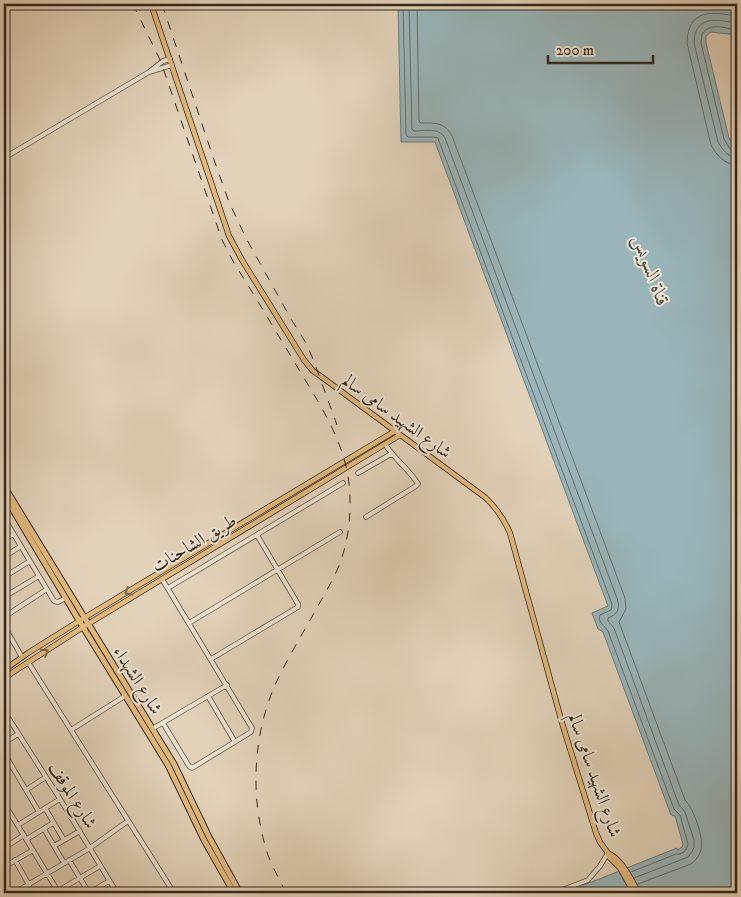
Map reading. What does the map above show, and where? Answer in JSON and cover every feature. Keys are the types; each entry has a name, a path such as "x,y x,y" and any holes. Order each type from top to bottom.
{"highway":[{"name":"شارع الشهداء","path":"4,486 66,598 82,620"},
{"name":"شارع الشهداء","path":"4,495 40,550 125,696 172,772 204,840 238,893"},
{"name":"شارع الشهداء","path":"85,626 178,773 238,893"}],"main road":[{"name":"شارع الشهيد سامى سالم","path":"151,4 229,236 308,366 486,498 498,511 506,525 573,759 598,837 608,853 614,856 639,893"},
{"name":"طريق الشاحنات","path":"6,669 82,620 395,431"},
{"name":"طريق الشاحنات","path":"4,678 85,626 400,435"},
{"path":"259,513 263,515 263,518"},
{"path":"186,557 190,562"},
{"path":"171,566 175,571"},
{"path":"17,661 17,664 21,667"},
{"path":"6,669 11,669 12,673"},
{"name":"شارع الشهيد سامى سالم","path":"621,867 634,893"}],"street":[{"path":"4,158 149,72 163,61 170,59"},
{"path":"149,72 172,65"},
{"path":"366,517 417,485 418,482 384,444"},
{"path":"358,473 391,454"},
{"path":"168,588 343,483"},
{"path":"4,520 54,602 66,598"},
{"path":"189,623 340,532"},
{"path":"4,540 13,534"},
{"path":"211,659 298,607 298,604 256,535"},
{"path":"4,557 21,546"},
{"path":"4,577 30,561"},
{"path":"4,597 38,576"},
{"path":"162,579 252,728 251,732 192,768 163,723"},
{"path":"4,617 47,589"},
{"path":"4,626 22,657"},
{"path":"28,662 174,893"},
{"path":"152,730 227,686"},
{"path":"71,730 125,696"},
{"path":"208,696 235,742"},
{"name":"شارع الموقف","path":"4,711 117,893"},
{"path":"4,743 18,734"},
{"path":"4,753 39,812"},
{"path":"26,790 46,777"},
{"path":"18,825 60,799"},
{"path":"4,803 59,892 100,866"},
{"path":"45,808 64,840"},
{"path":"4,815 9,812"},
{"path":"14,893 90,848 128,821"},
{"path":"4,848 44,829 53,822"},
{"path":"44,829 64,863"},
{"path":"54,846 80,831"},
{"path":"4,867 33,850"},
{"path":"554,893 590,878 608,853"},
{"path":"15,860 30,893"},
{"path":"69,860 89,893 110,881"},
{"path":"4,890 9,893"}],"water":[{"name":"قناة السويس","path":"398,4 737,4 737,35 711,32 706,36 706,43 729,138 737,147 737,893 716,893 714,891 707,893 564,893 677,848 678,850 683,844 675,816 671,815 603,632 598,629 592,613 608,606 435,142 401,142"}],"railway":[{"path":"133,4 161,62 222,240 336,435 342,451 349,483 349,526 342,558 275,685 267,705 258,748 256,791 262,834 270,860 286,893"},
{"path":"162,4 229,202 246,238 306,343 337,425"}]}
